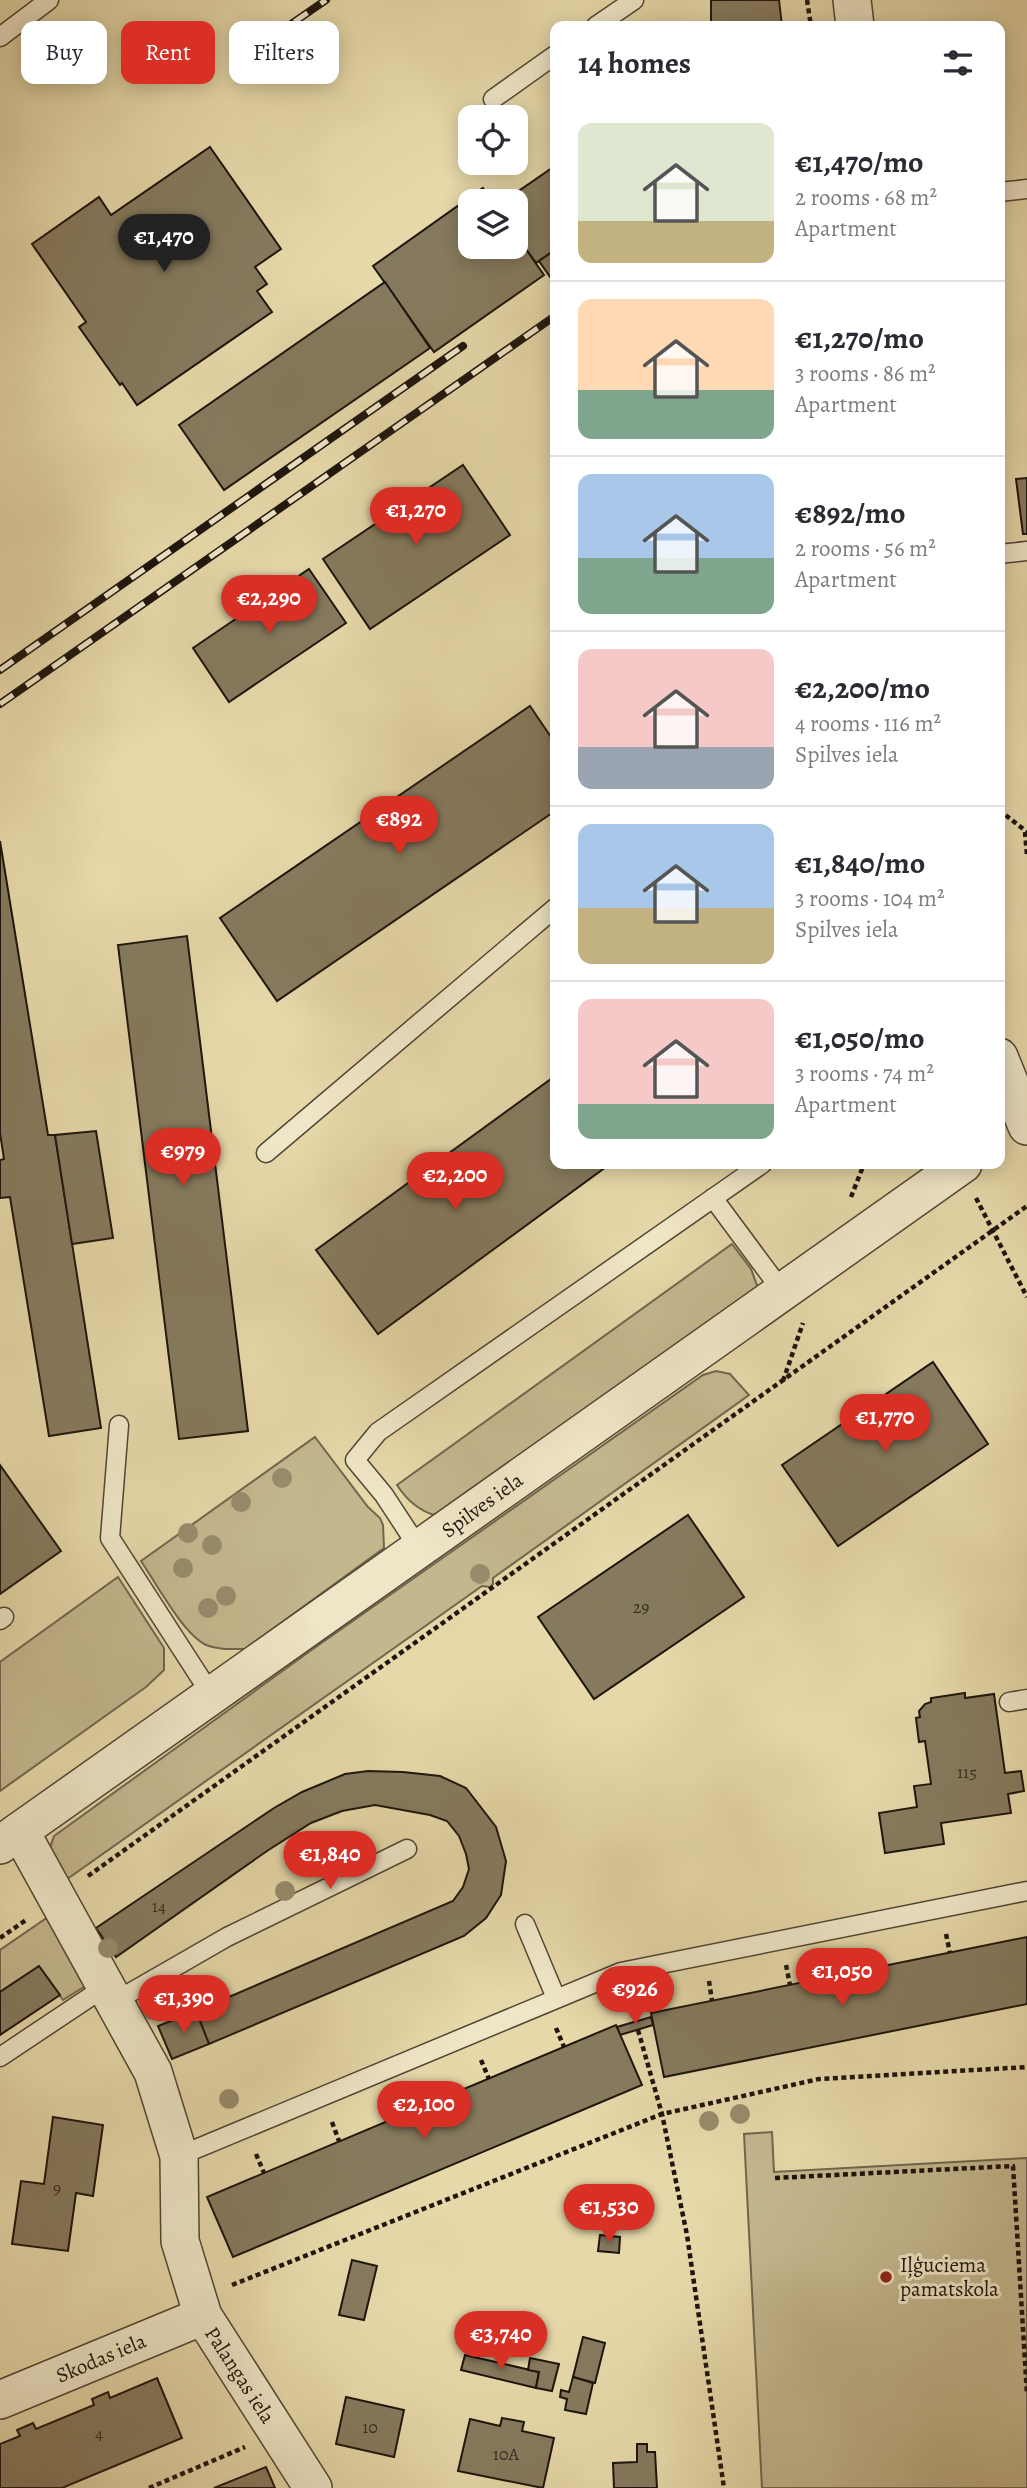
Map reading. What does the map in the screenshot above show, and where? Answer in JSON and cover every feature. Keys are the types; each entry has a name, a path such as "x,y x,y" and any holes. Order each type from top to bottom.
{"street":[{"path":"852,0 854,21"},
{"path":"1005,1077 1020,1126"},
{"name":"Spilves iela","path":"10,1838 955,1169"},
{"name":"Palangas iela","path":"10,1838 56,1899 153,2072 179,2156 180,2241 201,2307 313,2488"},
{"name":"Skodas iela","path":"0,2400 201,2307"}],"lane":[{"path":"0,37 48,0"},
{"path":"603,21 634,0"},
{"path":"493,99 550,59"},
{"path":"1005,191 1027,189"},
{"path":"1005,554 1027,551"},
{"path":"266,1153 550,912"},
{"path":"420,1550 384,1495 355,1460 378,1432 755,1169"},
{"path":"713,1198 782,1291"},
{"path":"119,1425 110,1538 212,1696"},
{"path":"0,2057 110,1994 407,1849"},
{"path":"179,2156 621,1972 1027,1891"},
{"path":"525,1924 556,1998"}],"path":[{"path":"807,0 810,21"},
{"path":"1005,815 1026,831 1027,856"},
{"path":"963,1169 1027,1297"},
{"path":"56,1899 1027,1206"},
{"path":"638,2030 662,2114 687,2235 724,2488"},
{"path":"201,2307 662,2114 819,2079 1027,2067"},
{"path":"775,2178 1013,2166 1027,2394"},
{"path":"149,2488 278,2434"}],"shaded area":[{"path":"732,1244 751,1269 758,1288 449,1507 434,1515 428,1513 408,1499 397,1485"},
{"path":"716,1371 730,1374 749,1395 493,1578 490,1587 482,1586 63,1882 49,1851 54,1836 313,1649 703,1375"},
{"path":"315,1437 368,1507 380,1518 384,1548 245,1649 206,1645 179,1619 141,1561"},
{"path":"118,1577 164,1648 164,1670 146,1687 0,1791 0,1662"},
{"path":"51,1915 90,1983 63,2000 39,1966 0,1992 0,1950"},
{"name":"Iļģuciema pamatskola","path":"772,2132 774,2172 1027,2158 1027,2488 762,2488 744,2134"}],"building":[{"path":"711,0 779,0 781,21 711,21"},
{"path":"210,147 281,249 255,267 267,284 257,291 272,312 137,405 79,327 86,322 32,244 99,197 111,215"},
{"path":"550,169 550,253 536,263 528,252 528,189 521,189"},
{"path":"458,206 458,259 528,259 528,252 544,275 434,352 373,266"},
{"path":"550,253 550,277 539,261"},
{"path":"385,282 430,348 224,490 179,425"},
{"path":"463,465 510,535 370,629 323,559"},
{"path":"1027,478 1027,534 1023,534 1016,479"},
{"path":"309,569 346,623 229,702 193,648"},
{"path":"530,706 550,736 550,814 277,1001 220,918"},
{"path":"0,841 48,1135 55,1135 101,1428 49,1436 10,1197 0,1198 0,1160 4,1159 0,1133"},
{"path":"187,936 248,1431 179,1439 118,945"},
{"path":"550,1080 550,1169 603,1169 378,1334 316,1250"},
{"path":"96,1131 113,1238 72,1244 55,1135"},
{"path":"933,1362 988,1444 838,1546 782,1465"},
{"path":"0,1465 61,1551 0,1594"},
{"path":"688,1515 744,1597 594,1699 538,1617"},
{"path":"965,1693 965,1698 994,1694 1005,1773 1021,1771 1024,1791 1008,1794 1011,1813 941,1823 944,1844 885,1853 879,1813 917,1807 914,1786 931,1784 925,1741 919,1742 916,1718 920,1717 919,1711 931,1702 931,1698"},
{"path":"368,1771 440,1776 466,1788 496,1827 506,1861 501,1895 486,1918 464,1936 209,2044 196,2011 453,1901 463,1887 469,1869 459,1836 447,1821 430,1815 375,1805 342,1811 311,1823 267,1851 116,1957 96,1928 274,1808 302,1792 345,1774"},
{"path":"1027,1937 1027,2004 664,2077 651,2013"},
{"path":"39,1966 60,1995 0,2035 0,1992"},
{"path":"180,1992 187,2008 159,2020 152,2003"},
{"path":"196,2011 209,2044 172,2059 158,2026"},
{"path":"651,2017 653,2025 620,2035 617,2027"},
{"path":"616,2025 642,2085 233,2257 207,2197"},
{"path":"53,2117 103,2125 93,2196 76,2193 68,2251 12,2244 21,2181 44,2184"},
{"path":"600,2235 620,2237 619,2253 598,2251"},
{"path":"352,2260 377,2266 364,2320 339,2315"},
{"path":"583,2337 605,2343 595,2383 573,2377"},
{"path":"465,2355 539,2372 536,2388 461,2370"},
{"path":"530,2358 559,2364 552,2391 536,2388 539,2372 528,2370"},
{"path":"573,2377 593,2383 586,2414 565,2410 567,2399 560,2397 561,2390 569,2392"},
{"path":"157,2378 182,2438 62,2488 0,2488 0,2444 20,2436 17,2430 33,2423 36,2429 94,2405 92,2399 108,2392 110,2398"},
{"path":"346,2397 404,2410 394,2457 336,2444"},
{"path":"502,2418 524,2422 522,2431 554,2438 543,2488 458,2471 470,2419 500,2426"},
{"path":"637,2444 647,2444 647,2452 655,2452 657,2488 614,2488 613,2463 637,2462"},
{"path":"266,2467 275,2488 214,2488"}],"railway":[{"path":"296,21 326,0"},
{"path":"0,704 550,319"},
{"path":"0,670 463,346"}],"place":[{"name":"Iļģuciema pamatskola","path":"886,2277"}]}
